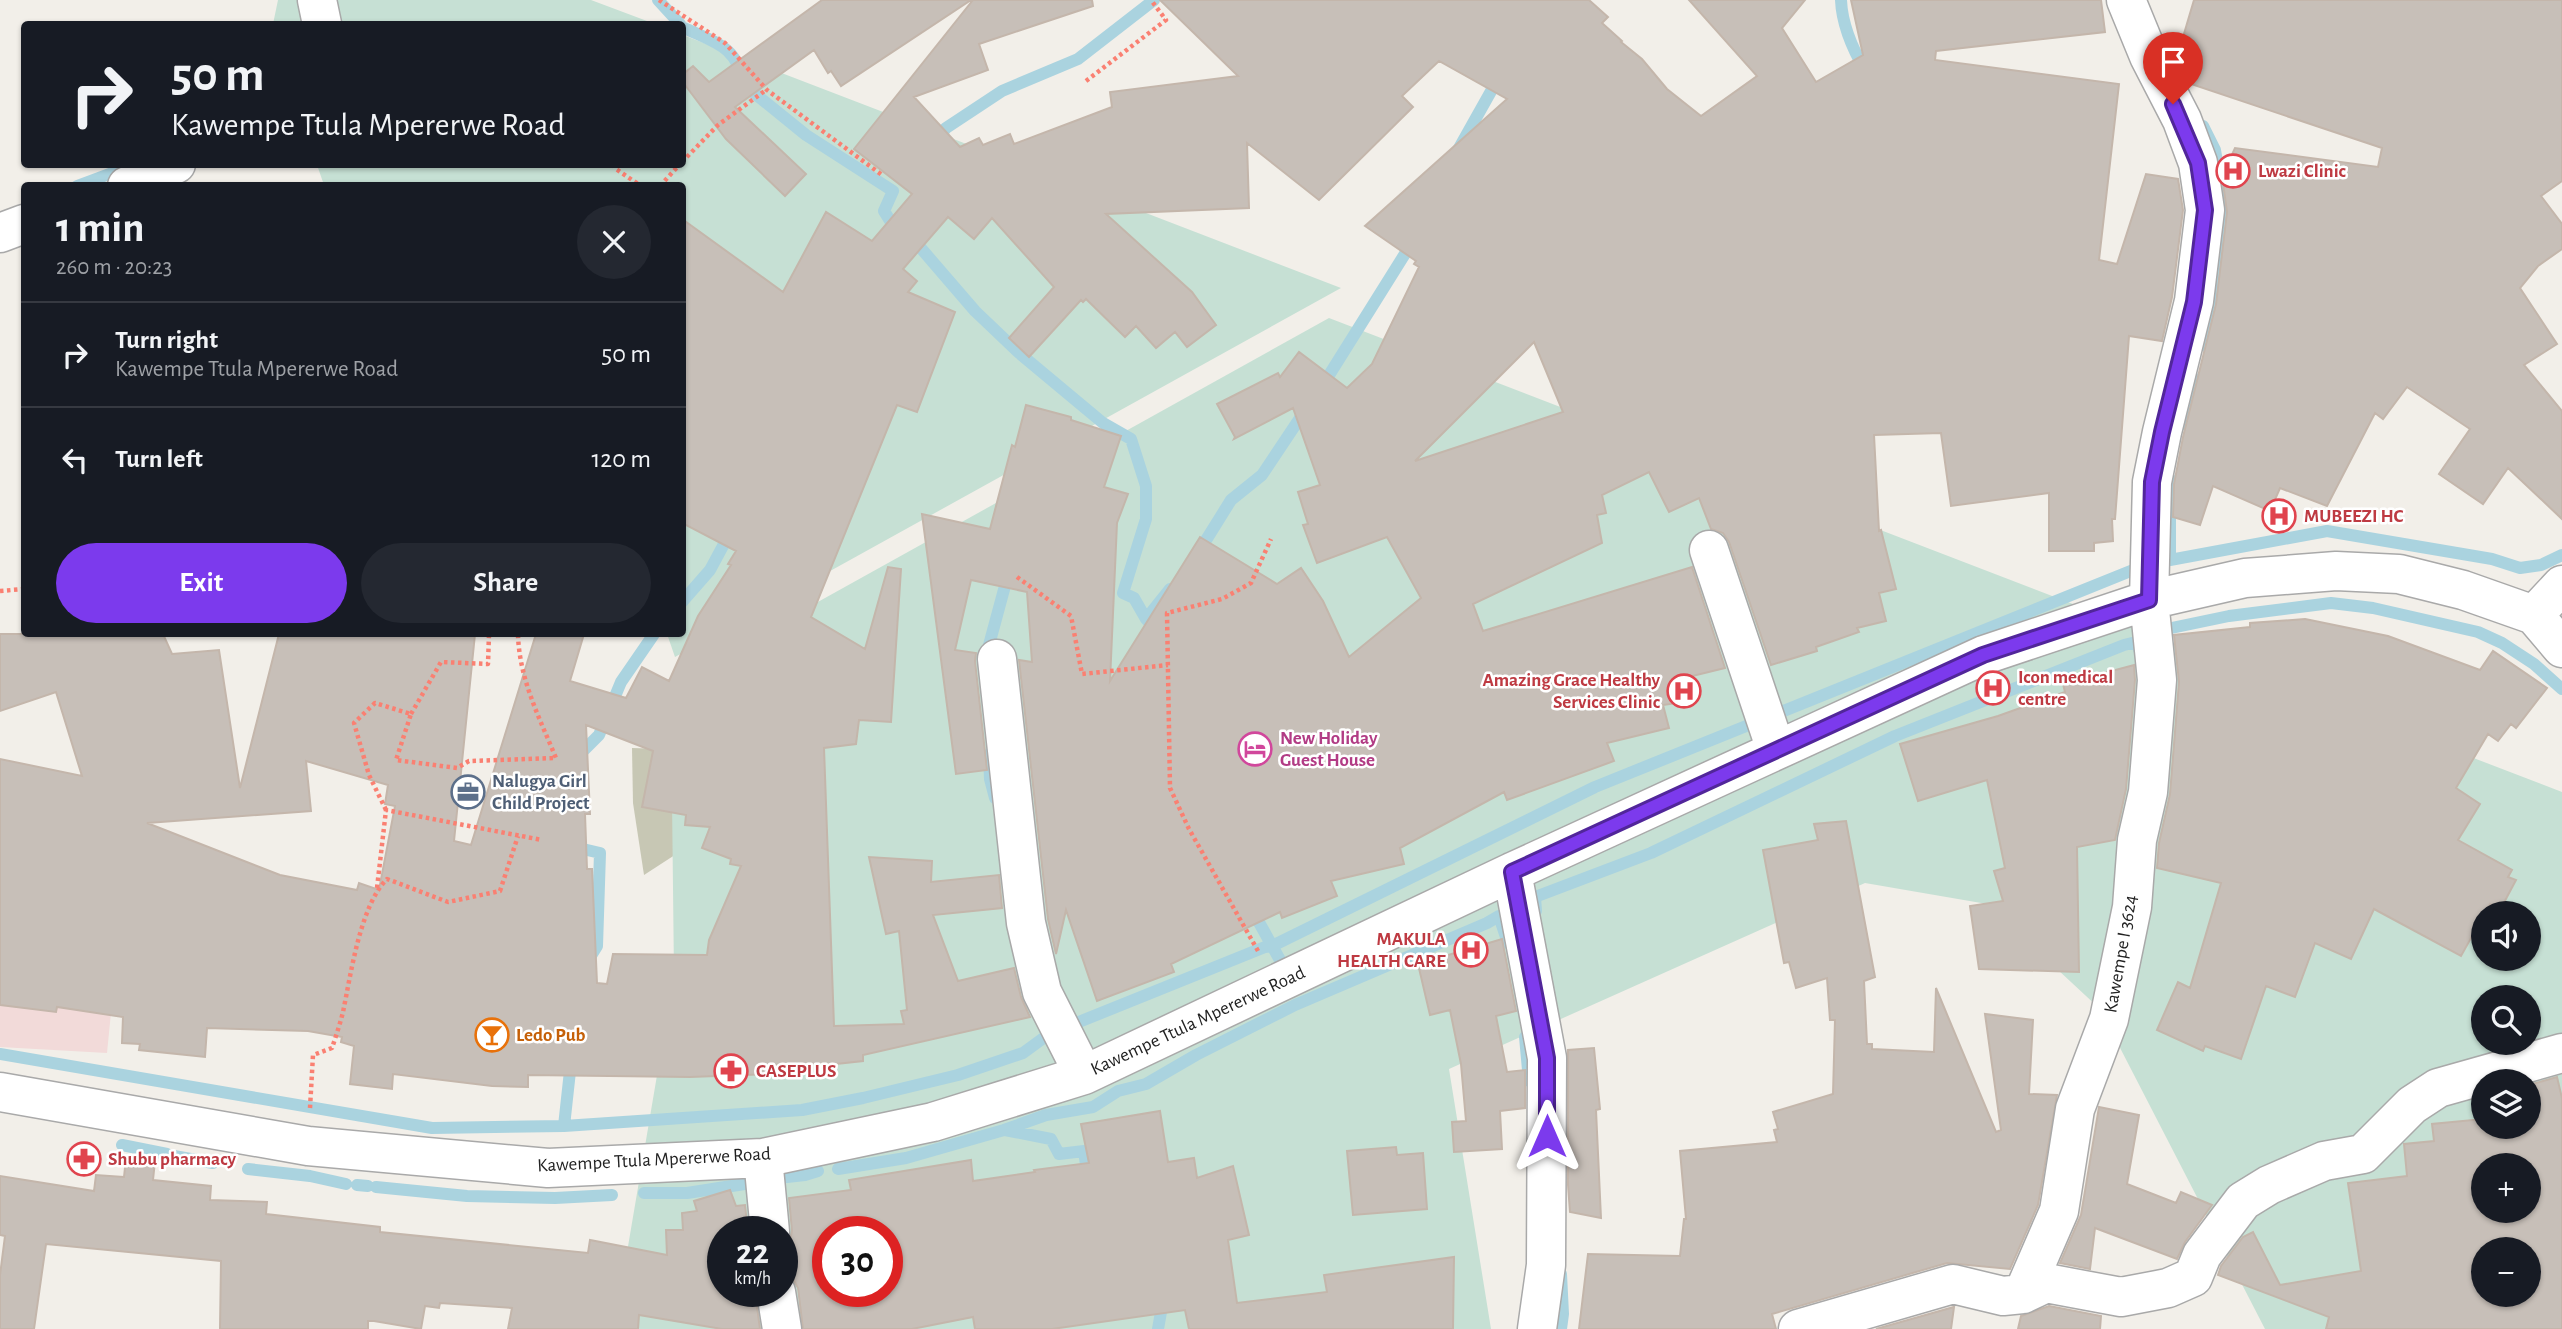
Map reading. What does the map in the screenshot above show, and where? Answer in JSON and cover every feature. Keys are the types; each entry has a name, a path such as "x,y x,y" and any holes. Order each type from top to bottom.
{"street":[{"path":"317,0 322,21"},
{"name":"Kawempe I 3624","path":"2023,1294 2060,1211 2075,1109 2109,1019 2132,907 2137,840 2148,792 2157,680 2149,600 2152,482 2194,302 2205,210 2198,163 2182,120 2149,56 2126,0"},
{"path":"136,182 167,168"},
{"path":"0,233 21,225"},
{"path":"1709,550 1776,750"},
{"name":"Kawempe Ttula Mpererwe Road","path":"0,1092 308,1146 548,1168 764,1158 933,1122 1084,1075 1512,872 1983,655 2149,600 2245,578 2361,572 2399,574 2463,590 2534,615"},
{"path":"2562,585 2534,615 2562,648"},
{"path":"997,659 1026,923 1034,963 1042,992 1084,1075"},
{"path":"1512,872 1547,1058 1546,1265 1537,1329"},
{"path":"1798,1329 1953,1284 2003,1296 2023,1294 2046,1283 2121,1297 2168,1288 2193,1277 2202,1255 2243,1201 2269,1185 2323,1161 2362,1154 2412,1105 2438,1088 2562,1053"},
{"path":"764,1158 768,1216"},
{"path":"778,1307 782,1329"}],"path":[{"path":"659,0 725,43 766,90 882,175"},
{"path":"1086,81 1166,20 1151,0"},
{"path":"686,158 718,125 766,90"},
{"path":"615,168 635,182"},
{"path":"664,182 676,168"},
{"path":"1272,539 1251,583 1222,599 1167,612 1170,788 1189,829 1277,984"},
{"path":"1017,577 1070,616 1082,674 1168,665"},
{"path":"0,591 21,589"},
{"path":"489,637 488,664 441,662 411,714 396,760 457,768 469,761 556,758 531,701 519,657 518,637"},
{"path":"308,1146 313,1055 332,1048 343,1014 351,967 377,889 386,810 369,775 354,723 375,703 411,714"},
{"path":"386,810 542,841"},
{"path":"377,889 387,878 449,902 500,891 518,836"}],"shaded area":[{"path":"278,0 591,0 647,21 274,21"},
{"path":"686,36 1341,288 675,657 668,637 686,637 686,182 323,182 318,168 686,168"},
{"path":"1329,318 2562,792 2562,1329 2265,1329 2100,1009 1987,904 1865,883 1449,1069 1491,1329 614,1329 674,975 671,713 663,688"},
{"path":"632,748 695,750 701,838 644,875 633,803"},
{"path":"132,801 107,1053 0,1047 0,810"}],"building":[{"path":"822,0 971,0 841,86 831,71 828,73 814,50 735,107 806,174 785,196 726,139 686,86 686,72 693,66 709,82"},
{"path":"973,0 1092,0 1093,6 979,44 988,70 914,97 960,147 979,138 983,145 1010,134 1014,144 1112,107 1110,92 1238,76 1160,0 1589,0 1608,17 1602,23 1642,59 1667,89 1701,116 1757,76 1689,0 1805,0 1782,28 1816,82 1863,55 1851,0 2101,0 2105,32 1936,51 1935,60 2119,84 2099,260 2117,264 2146,174 2178,179 2183,210 2172,297 2162,341 2129,336 2115,519 2112,519 2113,541 2094,543 2094,551 2049,551 2049,493 1951,506 1941,433 1874,435 1879,531 1881,530 1896,589 1879,593 1886,621 1857,628 1859,632 1816,647 1817,651 1771,665 1729,542 1723,533 1711,529 1699,498 1669,512 1649,472 1602,495 1606,513 1597,515 1602,543 1473,604 1483,631 1692,567 1725,668 1680,679 1684,702 1663,705 1669,728 1607,743 1614,761 1507,800 1504,792 1400,848 1404,864 1331,881 1337,896 1282,918 1280,912 1171,964 1174,972 1097,1001 1066,910 1056,954 1048,919 1019,660 1032,662 1027,592 971,580 955,650 976,653 987,770 956,774 922,514 990,529 1012,445 1015,447 1026,405 1071,417 1071,420 1121,436 1104,487 1128,494 1117,523 1110,681 1200,537 1277,584 1301,568 1323,601 1349,657 1421,598 1387,537 1317,563 1303,525 1308,524 1298,492 1320,485 1293,408 1234,439 1217,404 1278,373 1280,377 1299,352 1347,388 1372,364 1419,267 1414,264 1416,261 1365,226 1507,99 1439,61 1402,96 1413,107 1319,200 1247,143 1249,208 1106,214 1192,292 1216,325 1187,347 1175,332 1156,348 1136,326 1125,337 1086,299 1083,302 1081,300 1029,357 1009,338 1054,287 992,218 974,239 948,217 903,269 917,281 908,292 955,312 917,412 897,405 811,617 865,649 888,567 901,569 891,722 859,720 856,744 824,748 834,1026 904,1024 901,1011 907,1010 899,931 886,934 869,857 932,861 931,882 999,875 1002,908 933,915 958,981 1014,968 1021,997 1030,1017 863,1055 863,1061 768,1065 768,1074 690,1077 528,1075 528,1087 492,1086 393,1074 392,1089 350,1084 354,1046 341,1042 342,1037 308,1031 207,1028 205,1057 139,1050 140,1044 122,1043 123,1017 57,1007 56,1012 0,1005 0,759 82,776 56,692 0,711 0,634 21,634 21,637 164,637 172,654 219,650 240,788 278,637 475,637 454,841 471,845 535,637 583,637 570,681 626,698 642,667 669,681 698,616 731,565 728,564 736,551 686,525 686,222 783,292 826,212 872,241 912,194 854,149","holes":["1534,342 1563,412 1415,461","586,725 653,751 642,807 686,815 685,825 710,827 702,848 731,859 730,864 741,866 709,940 707,955 613,954 607,984 597,983 592,869 587,869 585,814 590,814","306,761 388,785 385,804 395,806 379,890 359,883 357,890 280,875 147,823 311,811"]},
{"path":"2194,0 2562,0 2562,181 2541,196 2562,224 2562,249 2538,266 2520,288 2557,344 2524,365 2562,411 2562,519 2508,468 2483,504 2439,474 2470,429 2407,387 2383,419 2375,413 2327,506 2280,488 2270,511 2213,486 2200,525 2173,517 2174,484 2183,437 2216,304 2227,212 2222,176 2235,148 2378,167 2382,148 2188,83 2184,75 2189,58 2183,56 2187,45 2181,44"},
{"path":"2305,619 2388,636 2480,670 2493,651 2547,688 2516,728 2511,724 2498,741 2488,734 2456,788 2480,804 2458,840 2512,870 2508,877 2516,880 2505,901 2471,901 2471,938 2461,956 2374,909 2351,959 2315,943 2295,997 2266,986 2241,1059 2205,1046 2203,1051 2157,1030 2178,982 2190,988 2221,883 2157,868 2159,843 2170,794 2179,682 2174,635 2250,627 2250,623"},
{"path":"2134,665 2126,789 2115,840 2077,847 2079,972 1979,969 1970,906 2003,901 1994,871 2005,868 1987,780 1918,801 1900,744 1998,716 2065,692 2063,684"},
{"path":"1846,821 1875,977 1864,981 1867,1044 1872,1044 1872,1049 1934,1052 1936,988 1996,1132 2001,1130 1985,1014 2033,1020 2029,1094 2057,1095 2038,1205 2010,1269 1947,1263 1772,1314 1776,1329 1579,1329 1588,1254 1680,1256 1686,1219 1680,1151 1777,1142 1774,1130 1778,1129 1773,1112 1833,1094 1835,1020 1830,1020 1827,978 1796,988 1789,962 1784,963 1763,850 1818,840 1814,824"},
{"path":"1502,939 1516,1011 1496,1016 1507,1072 1525,1070 1525,1108 1500,1111 1502,1149 1454,1152 1452,1122 1466,1121 1461,1064 1450,1010 1430,1015 1418,964"},
{"path":"1594,1048 1600,1109 1596,1110 1601,1218 1570,1212 1568,1185 1568,1050"},
{"path":"2557,1077 2562,1098 2562,1329 2326,1329 2329,1317 2218,1275 2221,1266 2243,1237 2253,1232 2280,1285 2361,1271 2348,1183 2407,1176 2404,1144 2434,1141 2432,1124 2471,1120 2471,1139 2541,1139 2541,1082"},
{"path":"2099,1107 2139,1115 2127,1184 2176,1203 2181,1192 2212,1205 2185,1242 2177,1259 2095,1228 2090,1269 2060,1263 2081,1215"},
{"path":"1160,1111 1168,1162 1194,1158 1197,1178 1233,1166 1249,1235 1228,1240 1237,1303 1327,1292 1324,1275 1454,1257 1453,1329 1189,1329 1185,1310 1052,1329 975,1329 973,1317 912,1329 803,1329 798,1288 798,1216 791,1216 789,1198 851,1190 849,1180 971,1160 973,1181 1089,1163 1081,1124"},
{"path":"1396,1147 1397,1155 1423,1153 1427,1209 1353,1215 1347,1151"},
{"path":"126,1158 155,1161 153,1180 211,1186 210,1200 267,1202 266,1214 380,1227 380,1232 588,1253 590,1240 667,1255 666,1230 683,1230 682,1213 697,1211 694,1201 730,1190 736,1206 745,1205 746,1216 707,1216 707,1307 757,1307 760,1329 722,1329 639,1315 638,1329 508,1329 512,1308 440,1303 439,1308 425,1306 421,1329 368,1321 368,1329 220,1329 221,1261 46,1244 34,1329 0,1329 0,1275 5,1236 0,1235 0,1176 94,1191 96,1175 124,1177"},
{"path":"2049,1306 2101,1316 2100,1329 2018,1329 2021,1316"},
{"path":"1954,1307 1951,1329 1876,1329"}],"waterway":[{"path":"658,0 677,21"},
{"path":"934,142 946,128 1002,91 1078,59 1154,0"},
{"path":"1841,0 1849,38 1866,72"},
{"path":"686,29 714,41 730,53 736,61 743,84 806,135 893,191 884,211 894,227 919,246 975,311 1018,352 1103,423 1131,439 1146,486 1146,519 1123,593 1134,598 1146,619 1159,633"},
{"path":"1458,150 1499,77"},
{"path":"2203,126 2215,150 2225,209 2219,265 2210,312 2208,348"},
{"path":"88,182 125,168"},
{"path":"1321,388 1413,241"},
{"path":"2182,424 2200,379"},
{"path":"1198,553 1231,500 1262,475 1306,409"},
{"path":"2170,479 2170,560 2327,531 2492,559 2520,568 2541,565 2562,555"},
{"path":"686,597 710,570 731,531"},
{"path":"0,1054 432,1128 564,1126 802,1110 863,1098 958,1075 1023,1053 1049,1034 1272,946 1595,787 2143,566"},
{"path":"989,655 989,645 1009,571"},
{"path":"1146,619 1170,589"},
{"path":"2157,631 2229,616 2331,603 2373,608 2478,632 2502,643 2534,664 2562,689"},
{"path":"575,759 599,735 621,682 652,637"},
{"path":"1536,911 1535,897 1651,853 1895,736 2124,645 2136,642 2141,654"},
{"path":"989,754 990,779 995,798"},
{"path":"570,846 600,853 597,946 587,962"},
{"path":"1251,908 1280,960"},
{"path":"838,1169 906,1158 1046,1115 1093,1107 1118,1091 1146,1084 1196,1055 1295,1005 1499,916 1508,943"},
{"path":"1525,1037 1529,1081"},
{"path":"564,1126 571,1062"},
{"path":"1005,1130 1051,1139 1059,1154 1084,1151 1088,1179"},
{"path":"122,1145 167,1154"},
{"path":"174,1156 213,1163"},
{"path":"248,1169 310,1176 346,1184"},
{"path":"779,1185 778,1178 818,1171"},
{"path":"644,1193 687,1193 751,1183 753,1193"},
{"path":"357,1185 368,1186"},
{"path":"376,1187 467,1196 555,1198 612,1195"},
{"path":"1561,1274 1561,1329"},
{"path":"1152,1301 1161,1312 1158,1329"}],"place":[{"name":"Lwazi Clinic","path":"2233,171"},
{"name":"MUBEEZI HC","path":"2279,516"},
{"name":"Icon medical centre","path":"1993,688"},
{"name":"Amazing Grace Healthy Services Clinic","path":"1684,691"},
{"name":"New Holiday Guest House","path":"1255,749"},
{"name":"Nalugya Girl Child Project","path":"468,792"},
{"name":"MAKULA HEALTH CARE","path":"1471,950"},
{"name":"Ledo Pub","path":"492,1035"},
{"name":"CASEPLUS","path":"731,1071"},
{"name":"Shubu pharmacy","path":"84,1159"}],"route":[{"path":"1547,1136 1547,1058 1512,872 1983,655 2149,600 2152,482 2194,302 2205,210 2198,163 2173,104"}]}
